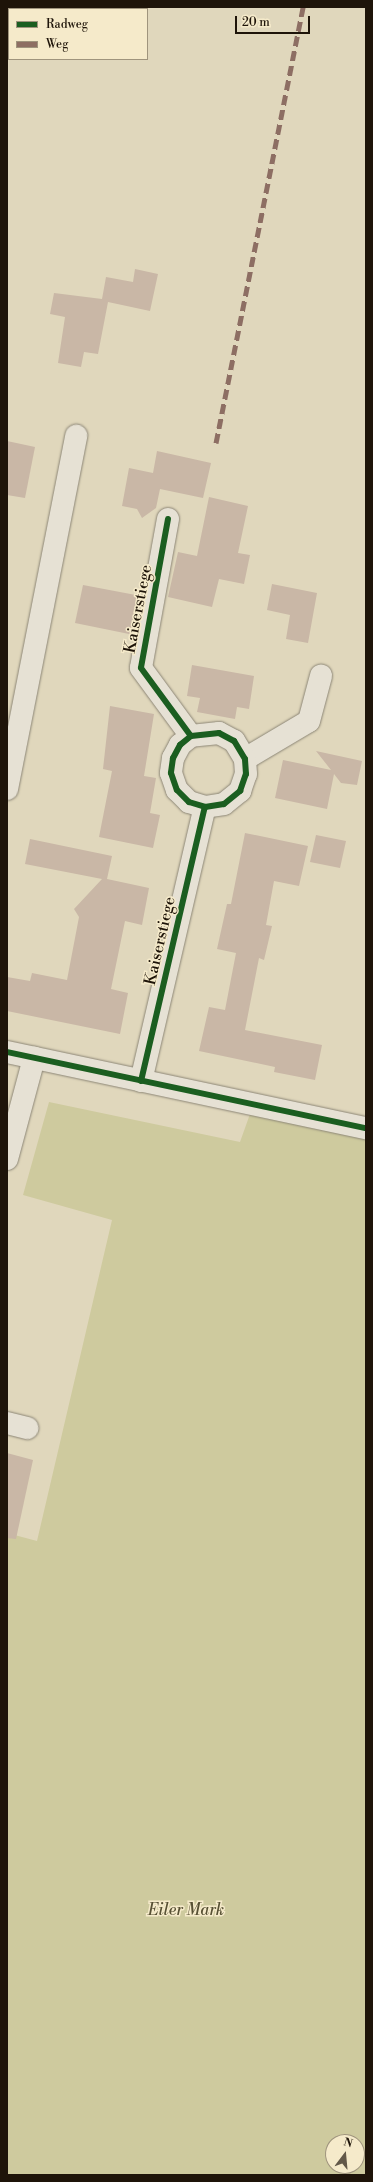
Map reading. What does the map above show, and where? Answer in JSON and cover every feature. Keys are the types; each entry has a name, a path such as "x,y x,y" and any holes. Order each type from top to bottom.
{"street":[{"path":"7,789 76,436"},
{"name":"Kaiserstiege","path":"168,519 141,668 191,736"},
{"path":"245,759 309,721 321,676"},
{"path":"219,733 234,741 245,759 246,774 240,791 224,804 205,807 189,802 177,790 171,773 173,758 191,736 219,733"},
{"name":"Kaiserstiege","path":"141,1081 205,807"},
{"path":"7,1052 366,1128"},
{"path":"7,1159 34,1058"}],"green space":[{"name":"Eiler Mark","path":"49,1102 240,1142 250,1114 366,1139 366,2175 7,2175 7,1533 37,1541 112,1220 23,1195"}],"building":[{"path":"135,269 158,274 150,311 108,302 98,354 84,352 81,367 58,363 65,317 50,314 54,293 102,299 106,277 133,282"},
{"path":"7,441 35,447 25,498 7,495"},
{"path":"157,451 211,463 203,498 160,489 156,508 142,518 137,509 122,506 129,468 153,473"},
{"path":"209,497 248,506 238,553 250,555 244,584 219,579 212,607 168,597 178,552 197,556"},
{"path":"272,584 317,593 308,643 286,639 290,615 267,610"},
{"path":"83,585 141,596 134,635 75,623"},
{"path":"192,665 254,676 249,709 237,707 235,719 197,712 200,698 187,696"},
{"path":"110,706 154,714 144,776 156,778 150,813 160,815 153,848 99,837 112,771 103,769"},
{"path":"316,751 362,761 357,785 341,783 334,774 327,809 275,798 283,760 331,770"},
{"path":"245,833 308,846 299,886 274,881 266,925 272,926 264,960 259,958 245,1030 322,1045 315,1080 274,1072 275,1067 199,1051 209,1007 225,1010 236,953 217,949 227,904 231,904"},
{"path":"316,835 346,841 340,868 310,862"},
{"path":"30,839 112,856 107,879 149,888 142,925 125,921 111,989 128,993 120,1034 7,1011 7,977 30,981 32,973 67,980 79,917 74,909 102,879 25,864"},
{"path":"7,1453 33,1460 16,1539 7,1538"}],"marked path":[{"path":"216,443 303,7"}],"cycle path":[{"path":"168,519 141,668 191,736"},
{"path":"141,1081 205,807 224,804 240,791 246,774 245,759 234,741 219,733 191,736 180,745 173,758 171,773 177,790 189,802 205,807"},
{"path":"7,1052 366,1128"}]}
